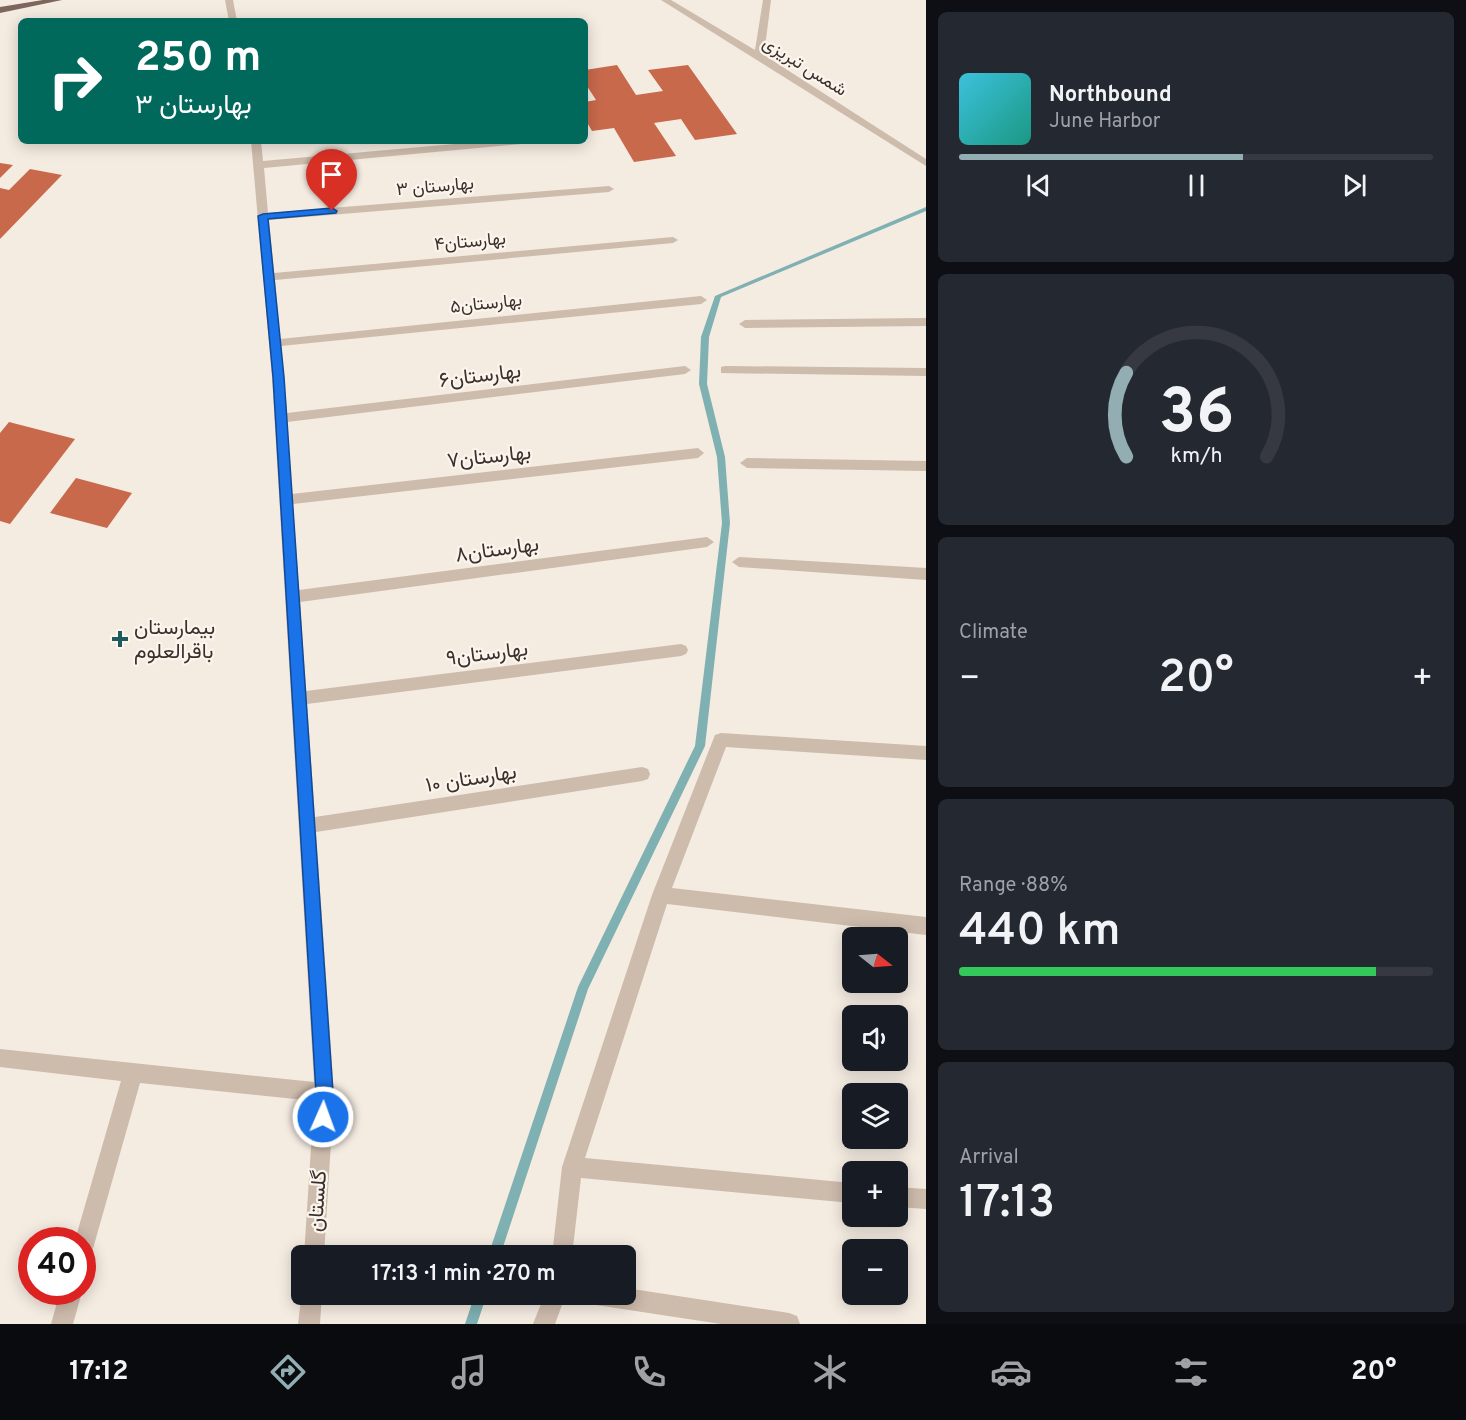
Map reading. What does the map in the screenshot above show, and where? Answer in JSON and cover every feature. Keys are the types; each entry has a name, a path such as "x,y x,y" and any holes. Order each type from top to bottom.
{"main road":[{"path":"0,10 58,0"}],"street":[{"path":"229,0 233,18"},
{"name":"شمس تبریزی","path":"665,0 759,56 922,160"},
{"path":"759,56 767,0"},
{"name":"گلستان","path":"256,144 276,343 324,1093 315,1245"},
{"path":"258,165 488,144"},
{"path":"922,160 926,148"},
{"name":"بهارستان ۳","path":"263,216 609,189"},
{"name":"بهارستان۴","path":"269,277 673,240"},
{"name":"بهارستان۵","path":"276,343 701,300"},
{"path":"745,324 926,322"},
{"name":"بهارستان۶","path":"280,418 684,370"},
{"path":"725,370 926,372"},
{"name":"بهارستان۷","path":"286,500 698,453"},
{"path":"747,463 926,466"},
{"name":"بهارستان۸","path":"292,597 707,542"},
{"path":"739,562 926,574"},
{"name":"بهارستان۹","path":"299,698 681,650"},
{"path":"563,1245 572,1167 661,895 721,740 926,753"},
{"name":"بهارستان ۱۰","path":"307,826 642,774"},
{"path":"661,895 926,926"},
{"path":"0,1058 324,1093"},
{"path":"89,1227 133,1073"},
{"path":"572,1167 842,1192"},
{"path":"908,1198 926,1199"},
{"path":"636,1300 789,1324"},
{"path":"62,1324 68,1305"},
{"path":"309,1324 310,1305"},
{"path":"544,1324 552,1305"}],"building":[{"path":"617,65 636,95 663,91 648,70 688,65 737,134 695,140 681,119 654,123 676,156 634,162 614,128 592,131 588,124 588,101 596,100 588,88 588,70"},
{"path":"0,163 13,165 0,178"},
{"path":"30,169 62,175 0,239 0,188 9,190"},
{"path":"9,422 75,439 10,524 0,521 0,433"},
{"path":"76,478 132,493 107,528 50,513"}],"waterway":[{"path":"498,1245 583,987 700,746 726,523 721,457 703,384 705,337 718,296 926,209"},
{"path":"471,1324 477,1305"}],"place":[{"name":"بیمارستان باقرالعلوم","path":"120,639"}],"route":[{"path":"323,1117 324,1093 276,343 263,216 332,211"}]}
